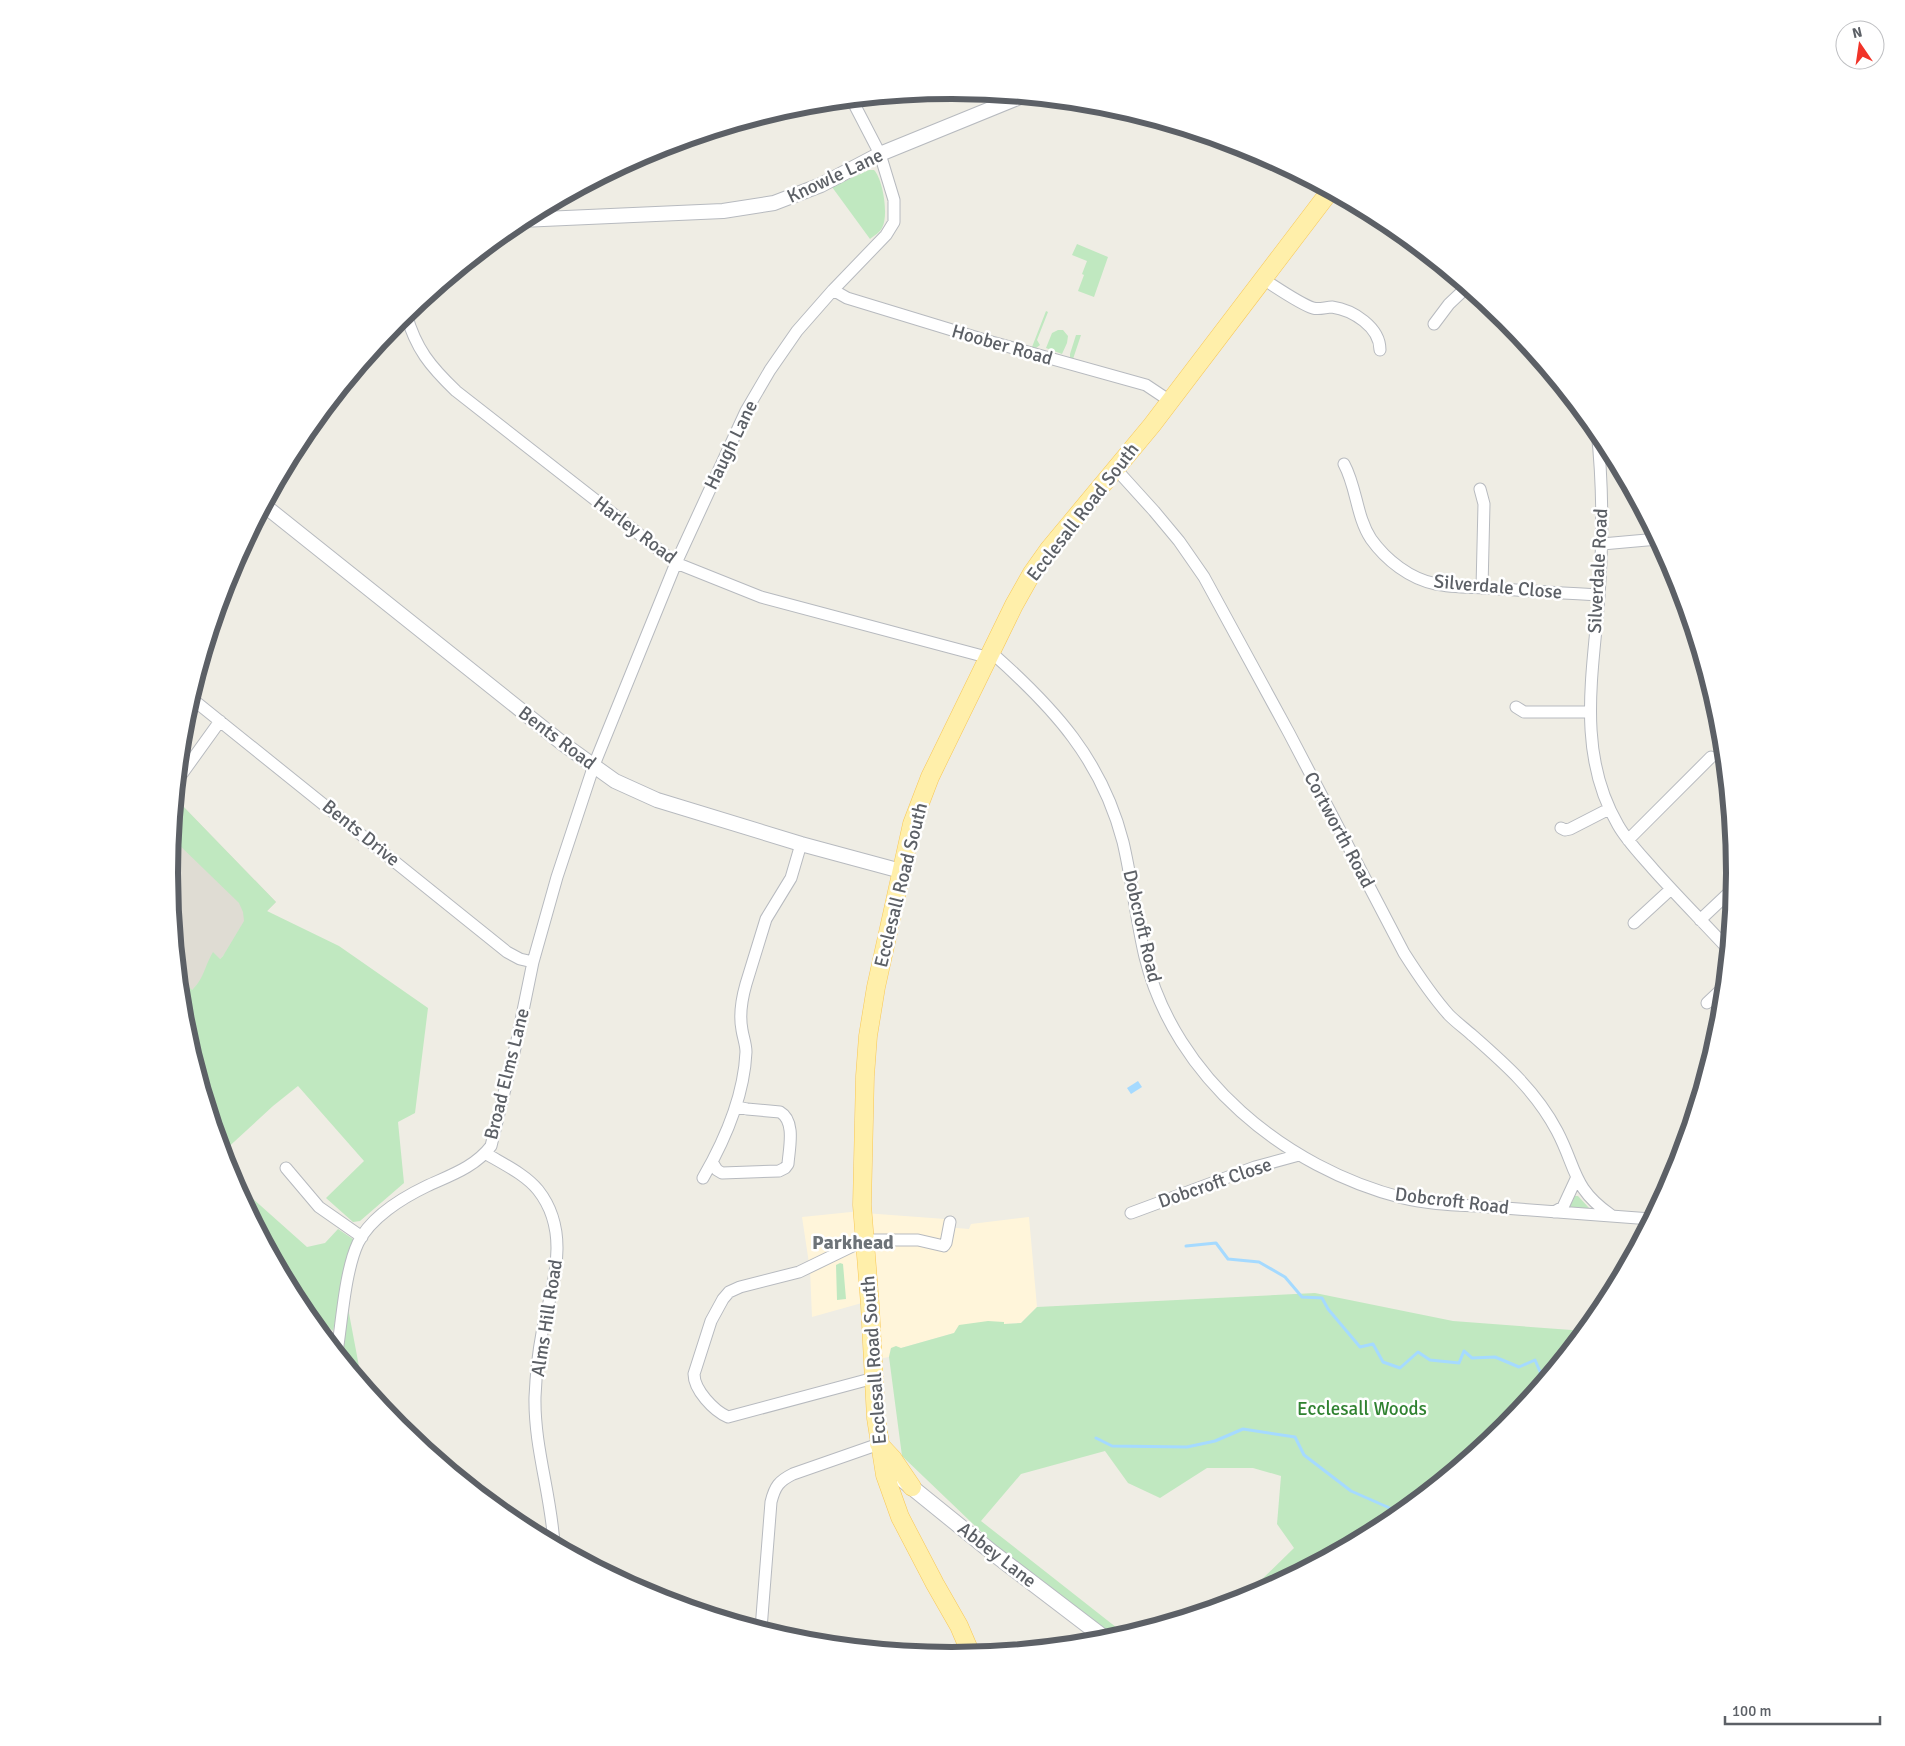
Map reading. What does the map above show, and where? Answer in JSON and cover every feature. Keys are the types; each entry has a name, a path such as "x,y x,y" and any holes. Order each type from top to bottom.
{"main road":[{"name":"Ecclesall Road South","path":"968,1647 959,1626 900,1517 885,1475 876,1418 862,1204 865,1076 868,1036 876,987 912,824 930,777 1014,605 1032,574 1170,401 1327,195"},
{"path":"879,1444 897,1464 915,1489 903,1501 900,1507 900,1517"},
{"name":"Abbey Lane","path":"885,1475 898,1477 915,1489 993,1553 1098,1633"}],"street":[{"name":"Knowle Lane","path":"538,219 723,211 751,208 797,196 821,186 880,154 1011,101"},
{"name":"Haugh Lane","path":"594,765 676,563 746,410 783,350 833,290 886,235 894,222 894,200 880,154 854,105"},
{"path":"1263,279 1314,308 1332,307 1346,310 1370,325 1380,340 1380,350"},
{"name":"Hoober Road","path":"833,290 847,298 988,342 1146,385 1170,401"},
{"path":"1434,324 1449,304 1463,291"},
{"name":"Harley Road","path":"409,322 418,348 435,371 456,392 676,563 761,598 991,655"},
{"name":"Silverdale Road","path":"1598,446 1602,544 1589,712 1595,766 1609,809 1628,840 1723,944"},
{"name":"Silverdale Close","path":"1344,464 1350,474 1364,526 1372,540 1395,564 1414,576 1436,585 1599,596"},
{"name":"Cortworth Road","path":"1115,468 1160,519 1204,577 1289,733 1404,953 1422,981 1450,1016 1516,1075 1534,1094 1558,1131 1576,1179 1595,1204 1613,1216"},
{"path":"1480,489 1484,504 1482,588"},
{"name":"Bents Road","path":"269,510 562,743 615,781 657,800 801,844 901,871"},
{"path":"1602,544 1651,540"},
{"name":"Dobcroft Road","path":"991,655 1039,697 1072,734 1102,783 1114,810 1123,842 1146,960 1173,1029 1194,1061 1221,1093 1252,1120 1299,1155 1335,1173 1372,1188 1405,1198 1445,1203 1645,1219"},
{"name":"Bents Drive","path":"198,703 507,952 520,959 533,962"},
{"path":"1516,708 1524,712 1589,712"},
{"path":"185,769 220,721"},
{"path":"1628,840 1711,757"},
{"name":"Broad Elms Lane","path":"338,1344 352,1260 368,1228 401,1201 421,1189 468,1167 486,1153 494,1136 547,908 594,765"},
{"path":"1560,828 1570,829 1609,809"},
{"path":"703,1178 737,1107 746,1053 741,1021 743,994 766,919 792,878 801,844"},
{"path":"1634,924 1671,889"},
{"path":"1700,920 1726,895"},
{"path":"1706,1003 1717,993"},
{"path":"712,1162 717,1170 722,1173 779,1171 788,1164 790,1128 785,1115 780,1112 737,1107"},
{"name":"Alms Hill Road","path":"486,1153 524,1177 538,1191 554,1224 558,1244 557,1268 539,1348 535,1398 537,1433 553,1537"},
{"name":"Dobcroft Close","path":"1131,1213 1255,1167 1299,1155"},
{"path":"286,1168 319,1207 362,1237"},
{"path":"1554,1212 1563,1207 1576,1179"},
{"path":"874,1378 728,1417 717,1410 696,1386 694,1374 712,1321 722,1299 729,1292 740,1287 799,1272 865,1240 918,1240 944,1246 950,1222"},
{"path":"761,1623 771,1502 777,1487 782,1480 793,1474 879,1444"}],"shaded area":[{"path":"182,805 276,902 188,994 180,924 178,873"},
{"path":"851,1212 945,1219 944,1227 969,1229 971,1224 1029,1217 1037,1307 1021,1323 1004,1324 954,1333 901,1348 891,1348 889,1357 873,1360 869,1301 812,1317 810,1270 802,1217"}],"green space":[{"path":"869,170 874,170 880,181 885,207 882,228 870,239 832,187"},
{"path":"1077,244 1108,257 1094,297 1078,291 1087,261 1072,255"},
{"path":"1046,311 1048,312 1037,340 1040,345 1036,348 1032,347"},
{"path":"1063,330 1068,336 1062,354 1046,348 1052,333"},
{"path":"1076,335 1081,335 1073,359 1070,358 1070,354"},
{"path":"182,805 276,902 267,911 339,946 428,1008 415,1113 398,1122 404,1183 360,1221 353,1222 326,1198 364,1161 298,1086 229,1147 219,1122 193,1024 187,985 192,990 202,976 213,952 220,959 223,956 244,921 239,903 179,845"},
{"path":"249,1195 307,1247 325,1243 338,1229 353,1239 333,1331 322,1322 282,1260"},
{"path":"1575,1196 1578,1196 1590,1209 1568,1209"},
{"path":"843,1264 846,1299 837,1300 836,1265"},
{"name":"Ecclesall Woods","path":"1315,1293 1453,1321 1577,1330 1535,1383 1500,1420 1463,1455 1424,1487 1383,1517 1340,1544 1256,1585 1294,1548 1277,1524 1281,1476 1253,1468 1207,1468 1160,1498 1128,1483 1105,1451 1021,1474 981,1521 1118,1629 1105,1632 1017,1566 902,1456 889,1357 891,1348 896,1346 901,1348 954,1333 959,1325 988,1321 1004,1322 1004,1324 1021,1323 1037,1307"},
{"path":"348,1308 360,1371 341,1348"}],"water":[{"path":"1138,1081 1142,1087 1131,1094 1127,1088"}],"waterway":[{"path":"1186,1246 1216,1243 1228,1259 1259,1262 1285,1277 1302,1297 1322,1298 1328,1309 1360,1347 1373,1344 1383,1362 1400,1368 1418,1352 1430,1360 1459,1363 1464,1351 1472,1358 1495,1357 1519,1367 1535,1360 1542,1375"},
{"path":"1096,1438 1112,1446 1187,1447 1215,1441 1243,1429 1295,1437 1304,1455 1351,1491 1393,1510"}],"district":[{"name":"Parkhead","path":"853,1242"}]}
